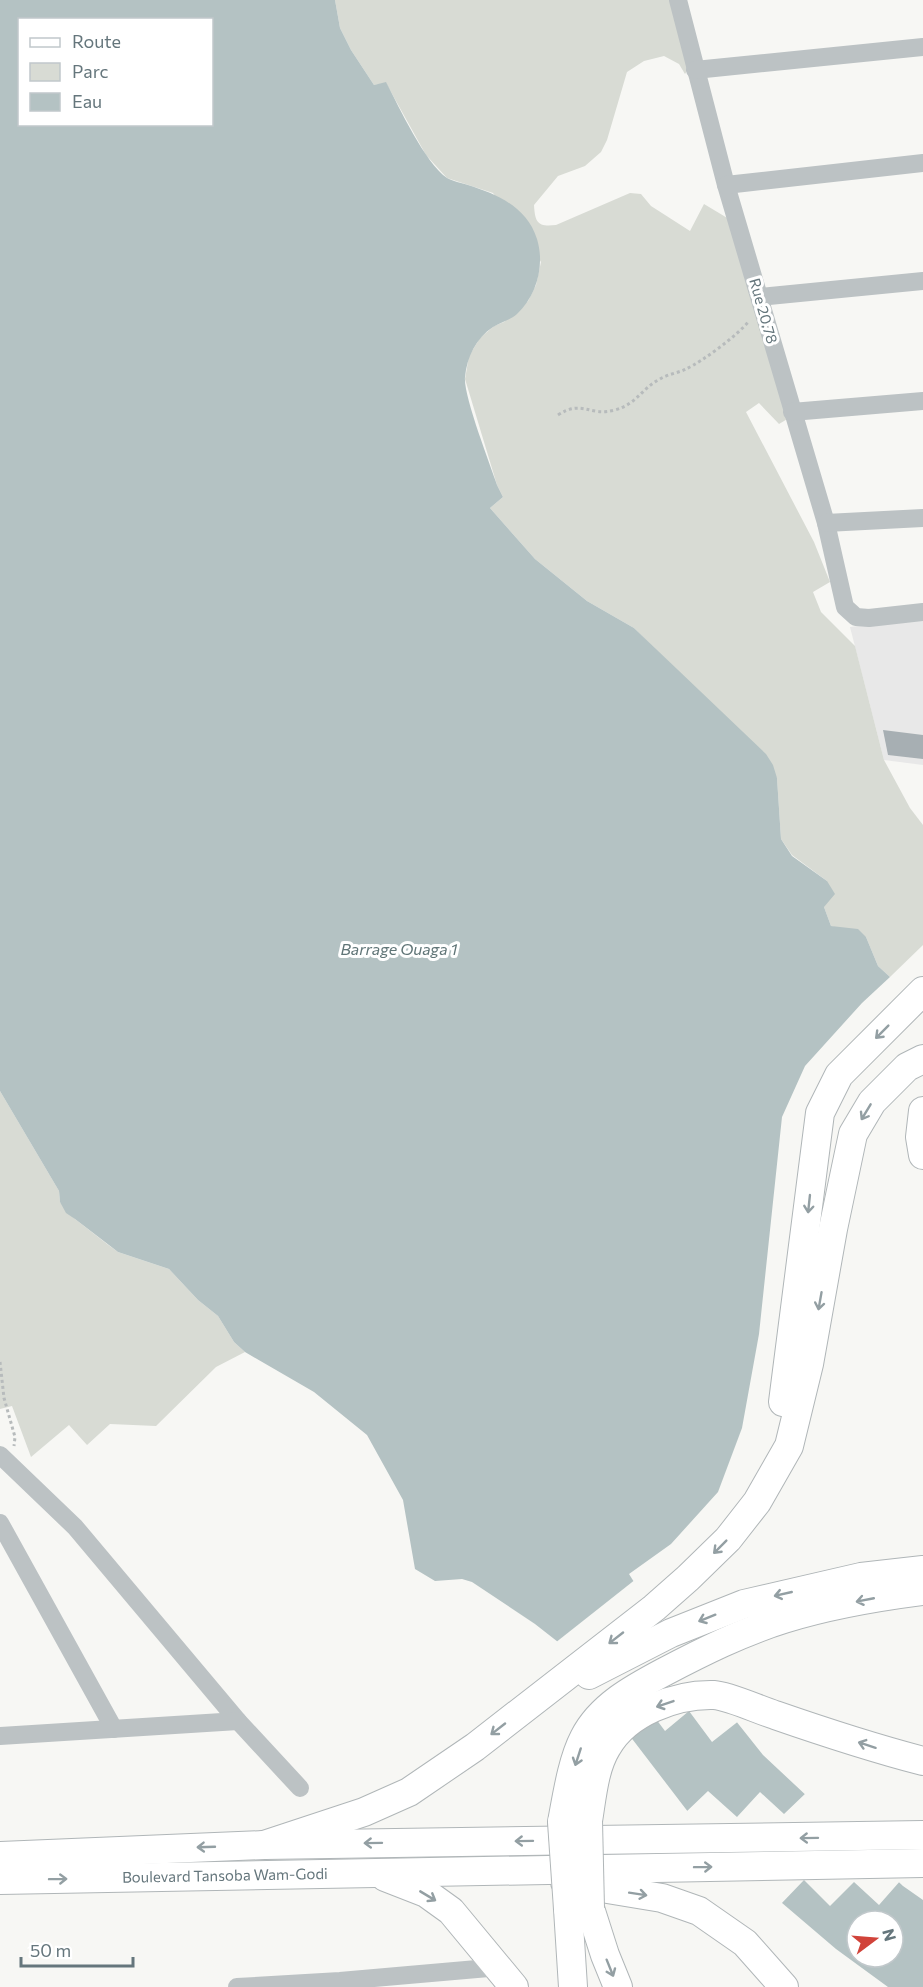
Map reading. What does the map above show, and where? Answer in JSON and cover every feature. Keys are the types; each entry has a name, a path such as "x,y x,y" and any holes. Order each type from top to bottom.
{"main road":[{"path":"757,1502 777,1442 786,1388 820,1113 839,1075 923,991"},
{"path":"264,1845 364,1812 409,1792 475,1747 526,1707 581,1672 688,1578 728,1539 757,1502 789,1446 809,1364 853,1134 872,1102 908,1067 923,1059"},
{"path":"923,1111 920,1137 923,1155"},
{"path":"581,1672 744,1604 861,1576 923,1570"},
{"path":"573,1987 579,1908 575,1822 594,1784 607,1748 614,1718 644,1683 730,1639 784,1619 866,1599 923,1591"},
{"path":"614,1718 637,1717 670,1702 716,1695 923,1761"},
{"name":"Boulevard Tansoba Wam-Godi","path":"0,1856 264,1845 923,1835"},
{"path":"498,1871 923,1863"},
{"path":"498,1871 662,1898 699,1911 745,1943 784,1987"},
{"name":"Boulevard Tansoba Wam-Godi","path":"0,1880 498,1871"},
{"path":"374,1872 426,1893 451,1911 507,1977"},
{"path":"579,1908 605,1955 618,1987"}],"street":[{"name":"Rue 20.78","path":"678,0 726,185 826,523 845,607 856,617 923,612"},
{"path":"695,70 923,47"},
{"path":"726,185 923,163"},
{"path":"762,304 923,281"},
{"path":"792,412 923,401"},
{"path":"826,523 923,518"},
{"path":"1,1459 75,1527 238,1720 300,1788"},
{"path":"0,1523 114,1729"},
{"path":"1,1733 114,1729 238,1720"},
{"path":"237,1987 507,1977"}],"path":[{"path":"558,415 579,406 592,411 604,412 631,405 660,379 695,364 742,330 762,304"},
{"path":"0,1362 4,1398 15,1437 13,1450 1,1459"}],"shaded area":[{"path":"923,618 923,765 884,760 850,627"}],"green space":[{"path":"335,0 672,0 688,69 685,74 679,64 664,56 644,61 627,72 607,140 601,152 585,166 558,176 534,205 535,216 541,224 556,225 630,193 641,194 651,206 690,231 704,204 734,222 789,418 779,424 759,403 746,412 814,542 830,582 813,592 821,612 855,646 884,760 910,808 923,825 923,945 890,977 878,966 866,937 831,926 824,907 827,881 792,855 781,839 777,778 678,671 634,628 587,601 535,559 490,508 503,497 497,485 465,379 469,356 480,338 494,326 504,322 528,301 536,285 541,262 493,193 447,178 426,155 386,83 374,85 351,50 340,28"},
{"path":"0,1091 59,1191 60,1202 75,1219 118,1252 169,1269 198,1300 218,1316 234,1342 245,1352 216,1367 156,1426 110,1424 87,1445 69,1425 31,1457 12,1406 0,1409"}],"water":[{"name":"Barrage Ouaga 1","path":"0,0 335,0 340,28 351,50 374,85 386,82 413,134 439,171 449,179 490,193 510,203 526,218 537,239 540,259 538,279 530,298 517,314 487,331 473,349 466,370 466,386 472,414 503,497 490,508 535,559 587,601 634,628 766,754 777,778 781,839 792,856 827,881 835,894 824,907 831,926 858,929 866,937 878,966 890,977 862,1003 805,1066 782,1117 759,1334 742,1428 718,1492 671,1544 629,1574 701,1677 763,1755 903,1886 923,1900 923,1987 888,1987 863,1969 905,1969 905,1909 845,1909 845,1956 836,1949 775,1897 695,1821 558,1642 472,1582 462,1579 435,1581 415,1569 403,1500 367,1435 314,1392 245,1352 234,1342 218,1316 198,1300 169,1269 118,1252 66,1213 60,1202 59,1191 0,1091"}],"pier":[{"path":"636,1579 676,1637 586,1683 555,1643"},
{"path":"679,1641 740,1720 712,1742 689,1711 665,1731 653,1715 626,1735 591,1690"},
{"path":"708,1791 737,1817 760,1792 784,1814 807,1792 901,1880 879,1905 854,1882 830,1906 804,1880 780,1905 685,1813"}],"building":[{"path":"883,730 923,735 923,759 888,755"}]}
